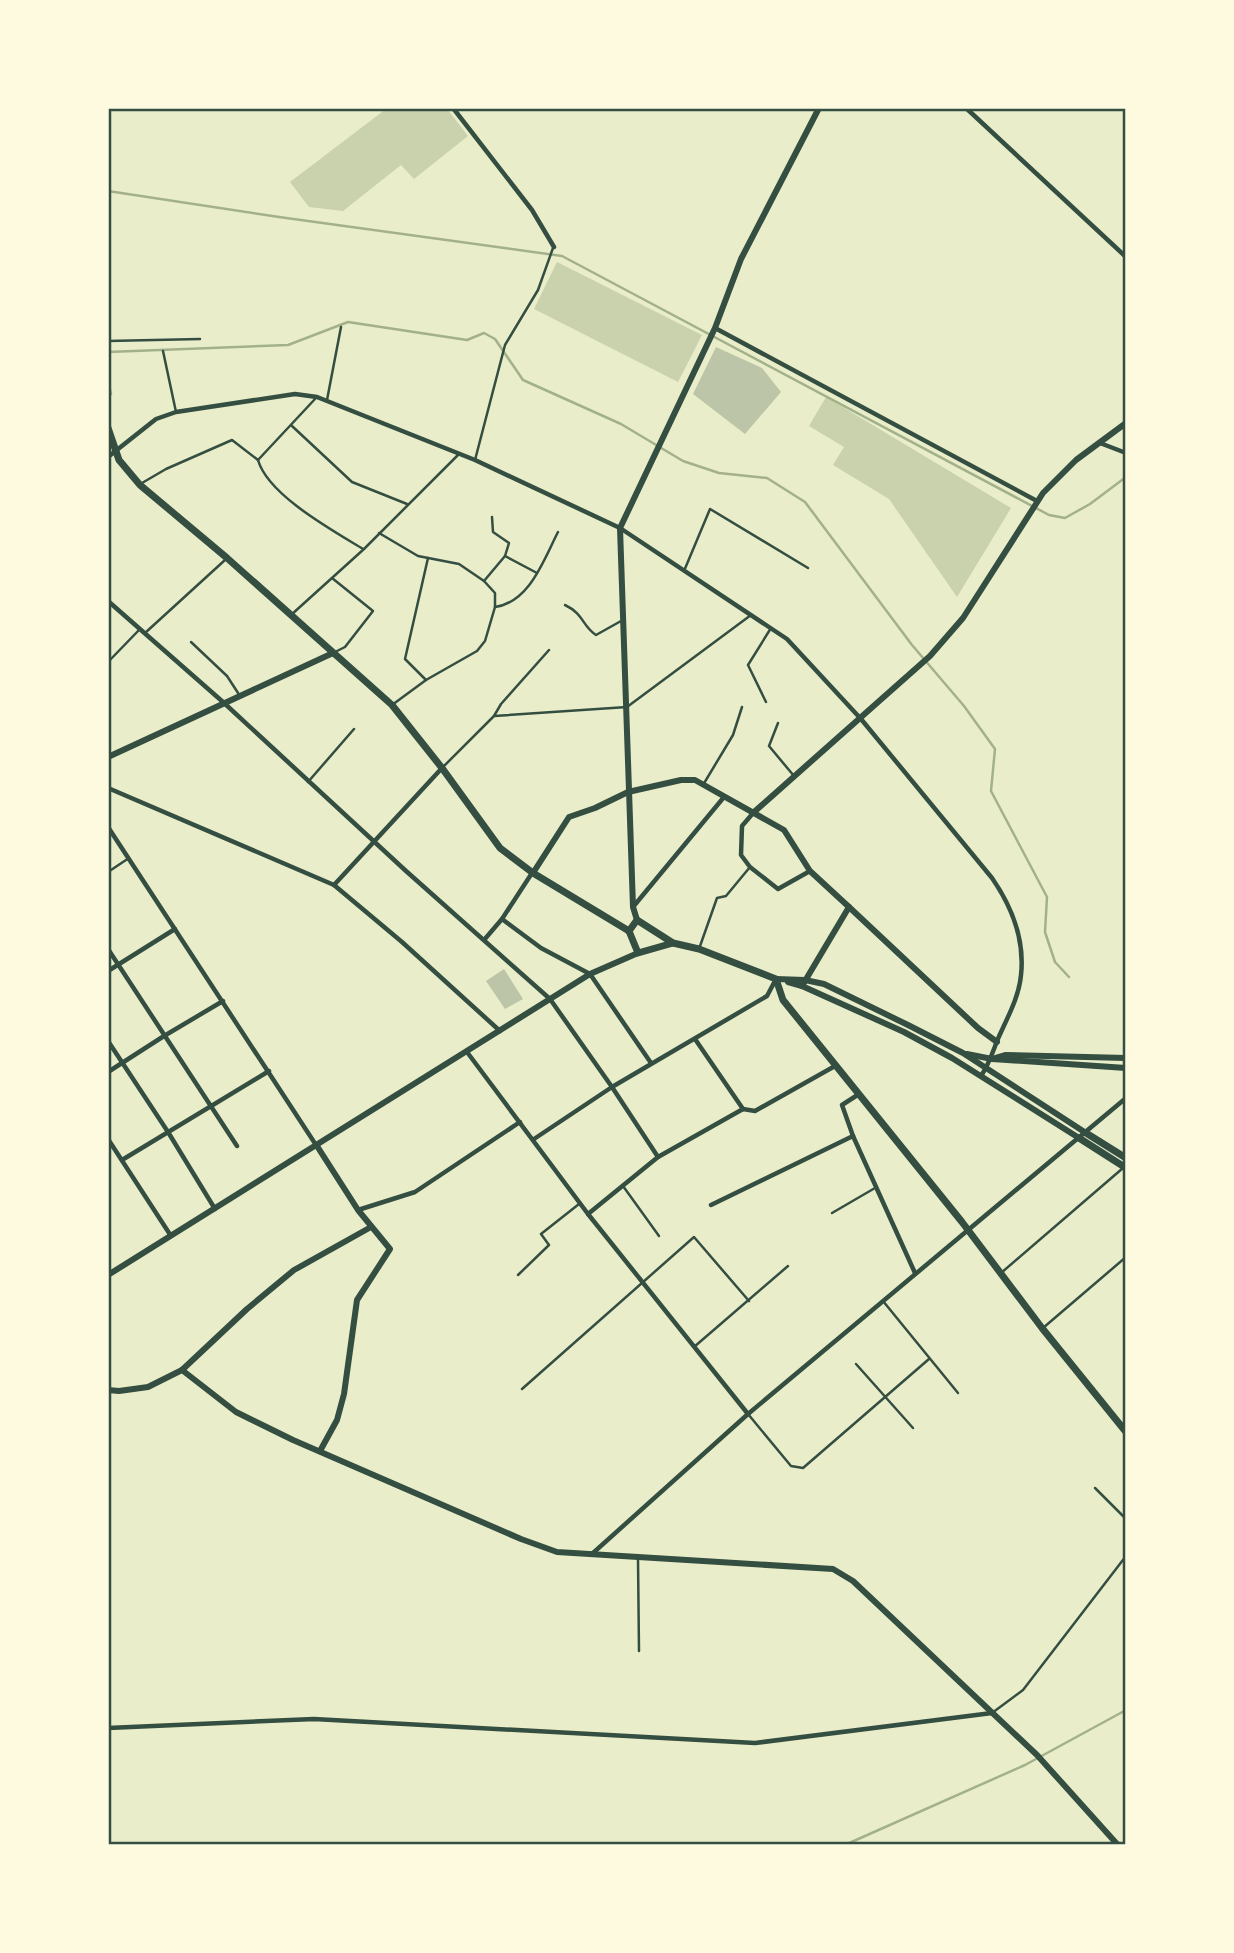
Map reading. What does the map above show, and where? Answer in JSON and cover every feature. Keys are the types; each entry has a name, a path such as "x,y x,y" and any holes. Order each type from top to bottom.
{"main road":[{"path":"108,428 119,460 140,485 227,558 392,705 500,848 533,873 629,931 638,953 673,943"},
{"path":"629,931 637,920 673,943 699,949 775,979 783,1000 968,1229 1125,1432"},
{"path":"1083,1136 1125,1158"},
{"path":"1083,1136 1125,1167"}],"street":[{"path":"453,108 532,210 553,249"},
{"path":"811,108 814,119"},
{"path":"637,920 633,907 628,792 620,528 715,328 741,258 819,108"},
{"path":"966,108 1125,257"},
{"path":"715,328 1037,502"},
{"path":"108,457 156,419 176,412 295,394 317,397 475,460 620,528 787,639 860,719 992,877 1008,902 1021,941 1021,976 992,1059 981,1076"},
{"path":"810,871 778,889 750,867 741,855 742,826 754,812 930,656 963,618 1037,502 1076,460 1125,423"},
{"path":"1099,443 1125,453"},
{"path":"108,601 550,999 658,1157"},
{"path":"108,757 333,653"},
{"path":"334,885 442,768"},
{"path":"484,940 502,919 569,817 628,792 681,780 695,780 784,830 810,871 978,1028 997,1042"},
{"path":"108,788 334,885 402,942 500,1031"},
{"path":"633,907 724,797"},
{"path":"108,827 358,1210 390,1249 357,1300 345,1394 337,1420 320,1451"},
{"path":"804,983 849,907"},
{"path":"502,919 541,948 590,974 651,1063"},
{"path":"108,971 175,929"},
{"path":"108,949 237,1146"},
{"path":"108,1276 590,974 638,953"},
{"path":"534,1139 651,1063 767,996 775,979 824,984 962,1053 1083,1136"},
{"path":"804,983 952,1058 1083,1136"},
{"path":"108,1072 223,1000"},
{"path":"695,1039 743,1109"},
{"path":"108,1041 215,1209"},
{"path":"467,1052 588,1214 644,1280 748,1415"},
{"path":"952,1058 962,1053 992,1059 1125,1068"},
{"path":"992,1059 1005,1055 1125,1058"},
{"path":"588,1214 658,1157 743,1109 755,1111 837,1065"},
{"path":"122,1160 209,1105 269,1072"},
{"path":"860,1093 842,1105 853,1136 915,1273"},
{"path":"593,1553 748,1415 1125,1098"},
{"path":"358,1210 415,1192 520,1122"},
{"path":"711,1205 853,1136"},
{"path":"108,1139 171,1236"},
{"path":"108,1390 148,1387 182,1370 247,1308 294,1270 371,1227"},
{"path":"182,1370 236,1412 293,1440 557,1552 833,1569 853,1581 1037,1755 1117,1844"},
{"path":"108,1728 324,1720 755,1743 992,1713"}],"lane":[{"path":"475,460 504,347 538,290 553,249"},
{"path":"327,400 341,327"},
{"path":"108,341 200,339"},
{"path":"163,351 176,412"},
{"path":"258,460 317,397"},
{"path":"292,426 352,482 407,504"},
{"path":"140,485 166,469 232,440 258,460 262,474 310,517 363,549"},
{"path":"291,615 363,549 459,454"},
{"path":"684,571 710,509 807,568"},
{"path":"484,581 505,556 509,543 493,532 492,517"},
{"path":"495,607 505,606 528,588 558,532"},
{"path":"379,533 418,556 459,564 484,581 495,593 495,607 485,641 477,651 426,680 392,705"},
{"path":"505,556 537,573"},
{"path":"108,662 227,558"},
{"path":"426,680 405,659 428,558"},
{"path":"332,578 373,611 345,647 333,653"},
{"path":"565,605 577,611 591,633 596,635 624,620"},
{"path":"494,716 627,707 752,615"},
{"path":"766,702 748,665 771,628"},
{"path":"191,642 227,676 240,696"},
{"path":"442,768 494,716 500,704 549,650"},
{"path":"703,785 733,735 742,707"},
{"path":"778,723 769,746 795,776"},
{"path":"308,782 354,729"},
{"path":"108,872 129,859"},
{"path":"699,949 718,898 726,896 750,867"},
{"path":"1001,1273 1125,1167"},
{"path":"623,1186 659,1236"},
{"path":"832,1213 876,1187"},
{"path":"518,1275 549,1245 541,1234 581,1203"},
{"path":"522,1389 694,1237 749,1301"},
{"path":"1042,1328 1125,1257"},
{"path":"694,1347 788,1266"},
{"path":"883,1301 958,1393"},
{"path":"748,1415 791,1466 803,1468 929,1359"},
{"path":"856,1364 913,1428"},
{"path":"1095,1488 1125,1519"},
{"path":"638,1556 639,1651"},
{"path":"992,1713 1023,1690 1125,1556"}],"green space":[{"path":"386,109 447,109 468,136 414,179 401,165 343,211 309,207 290,182"},
{"path":"557,262 702,335 678,382 534,309"},
{"path":"826,397 1011,508 957,597 889,499 833,465 844,447 809,426"}],"building":[{"path":"716,347 762,368 781,392 745,434 693,394"},
{"path":"504,969 523,999 505,1009 486,981"}],"waterway":[{"path":"108,191 562,256 1049,515 1065,518 1090,504 1126,477"},
{"path":"108,352 288,345 348,322 467,340 484,333 495,339 523,380 621,424 683,461 719,473 767,478 805,502 912,645 964,706 995,749 991,791 1047,897 1045,932 1055,962 1069,977"},
{"path":"108,381 111,394 108,395"},
{"path":"847,1844 1025,1765 1126,1710"}]}
